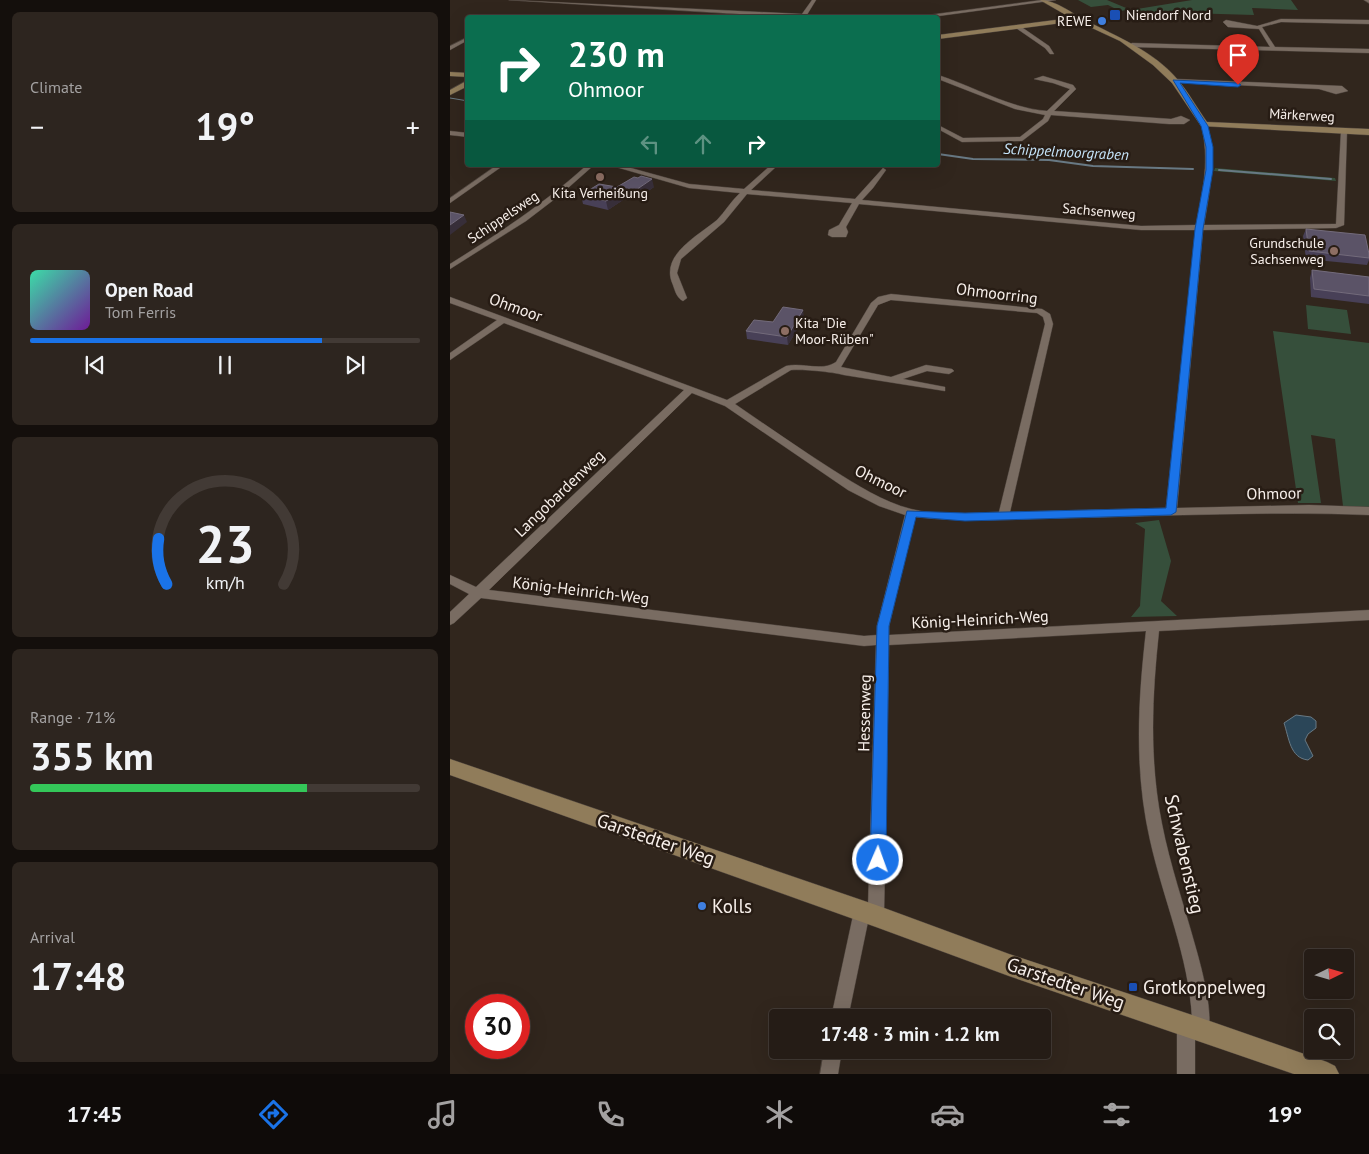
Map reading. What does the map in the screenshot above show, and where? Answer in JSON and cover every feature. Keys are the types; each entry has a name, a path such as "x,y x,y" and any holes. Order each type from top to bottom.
{"street":[{"path":"510,0 767,15"},
{"path":"625,7 635,0"},
{"path":"804,15 814,0"},
{"path":"932,15 1054,0"},
{"path":"1044,1 1132,45 1156,63 1176,81 1204,124 1209,147 1210,170 1199,229 1171,512"},
{"path":"940,37 1078,19"},
{"path":"1243,25 1258,26 1281,20 1369,22"},
{"path":"1258,26 1273,48"},
{"path":"1018,27 1047,47 1052,53"},
{"path":"450,48 465,40"},
{"path":"1132,45 1369,51"},
{"path":"450,74 465,76"},
{"path":"940,78 1017,108 1048,114 1169,122"},
{"path":"940,128 962,140 1016,139 1026,137 1046,120 1048,114 1073,89 1071,86 1054,81"},
{"path":"1176,81 1321,88"},
{"path":"450,93 465,84"},
{"name":"Märkerweg","path":"1204,124 1369,132"},
{"name":"Sachsenweg","path":"619,167 689,186 1141,228 1199,229 1340,225 1344,131"},
{"path":"450,133 465,135"},
{"path":"450,201 498,167"},
{"name":"Schippelsweg","path":"450,267 527,218 561,192 589,167"},
{"path":"683,298 673,273 677,258 690,244 726,215 744,192 773,167"},
{"path":"842,227 856,202 884,170"},
{"name":"Ohmoorring","path":"835,368 840,364 875,303 880,299 891,297 975,304 1039,311 1046,314 1049,318 1046,334 1003,517"},
{"name":"Ohmoor","path":"450,300 728,404 776,439 852,487 883,503 911,513 946,517 1003,517 1309,509 1369,511"},
{"path":"450,357 504,320"},
{"path":"728,404 789,368 801,367 824,371 835,368 844,372 942,388"},
{"path":"892,380 926,368 949,370"},
{"path":"912,373 916,377 914,384"},
{"name":"Langobardenweg","path":"450,620 691,389"},
{"name":"Hessenweg","path":"869,914 883,626 911,513"},
{"name":"König-Heinrich-Weg","path":"450,579 477,594 864,641 1369,615"},
{"name":"Schwabenstieg","path":"1153,627 1145,708 1146,746 1152,814 1163,865 1200,994 1186,1074"},
{"name":"Garstedter Weg","path":"450,767 1009,965 1194,1026 1327,1074"},
{"path":"842,1009 869,914"},
{"path":"828,1074 831,1059"}],"green space":[{"path":"1078,0 1107,0 1131,10 1192,0 1291,0 1298,10 1252,8 1254,15 1186,13 1149,21 1128,10 1120,11 1108,5 1091,7"},
{"path":"1215,168 1335,178 1336,181 1214,171"},
{"path":"1306,305 1347,310 1351,334 1308,329"},
{"path":"1273,331 1369,343 1369,508 1343,506 1335,439 1311,435 1321,503 1298,503"},
{"path":"1159,520 1171,561 1161,601 1177,616 1131,617 1140,606 1145,529 1135,523"}],"water":[{"path":"1296,715 1311,717 1316,721 1316,728 1308,734 1305,740 1313,756 1308,760 1297,755 1294,751 1284,723"}],"building":[{"path":"641,176 652,179 633,192 624,190 606,201 581,195 599,184 617,187 634,177 638,178"},
{"path":"450,212 464,215 450,225"},
{"path":"1306,229 1365,235 1369,258 1309,251"},
{"path":"1312,270 1369,277 1369,296 1314,289"},
{"path":"783,307 803,310 787,337 746,331 754,320 773,322"}],"waterway":[{"name":"Schippelmoorgraben","path":"450,98 465,100"},
{"name":"Schippelmoorgraben","path":"940,154 973,159 1049,160 1093,166 1193,169"},
{"name":"Schippelmoorgraben","path":"1219,170 1331,179"}],"place":[{"name":"Niendorf Nord","path":"1115,15"},
{"name":"REWE","path":"1102,21"},
{"name":"Kita Verheißung","path":"600,177"},
{"name":"Grundschule Sachsenweg","path":"1334,251"},
{"name":"Kita \"Die Moor-Rüben\"","path":"785,331"},
{"name":"Kolls","path":"702,906"},
{"name":"Grotkoppelweg","path":"1133,987"}],"route":[{"path":"878,860 883,626 911,513 946,517 1003,517 1171,512 1199,229 1210,170 1209,147 1204,126 1186,94 1176,81 1238,85"}]}
